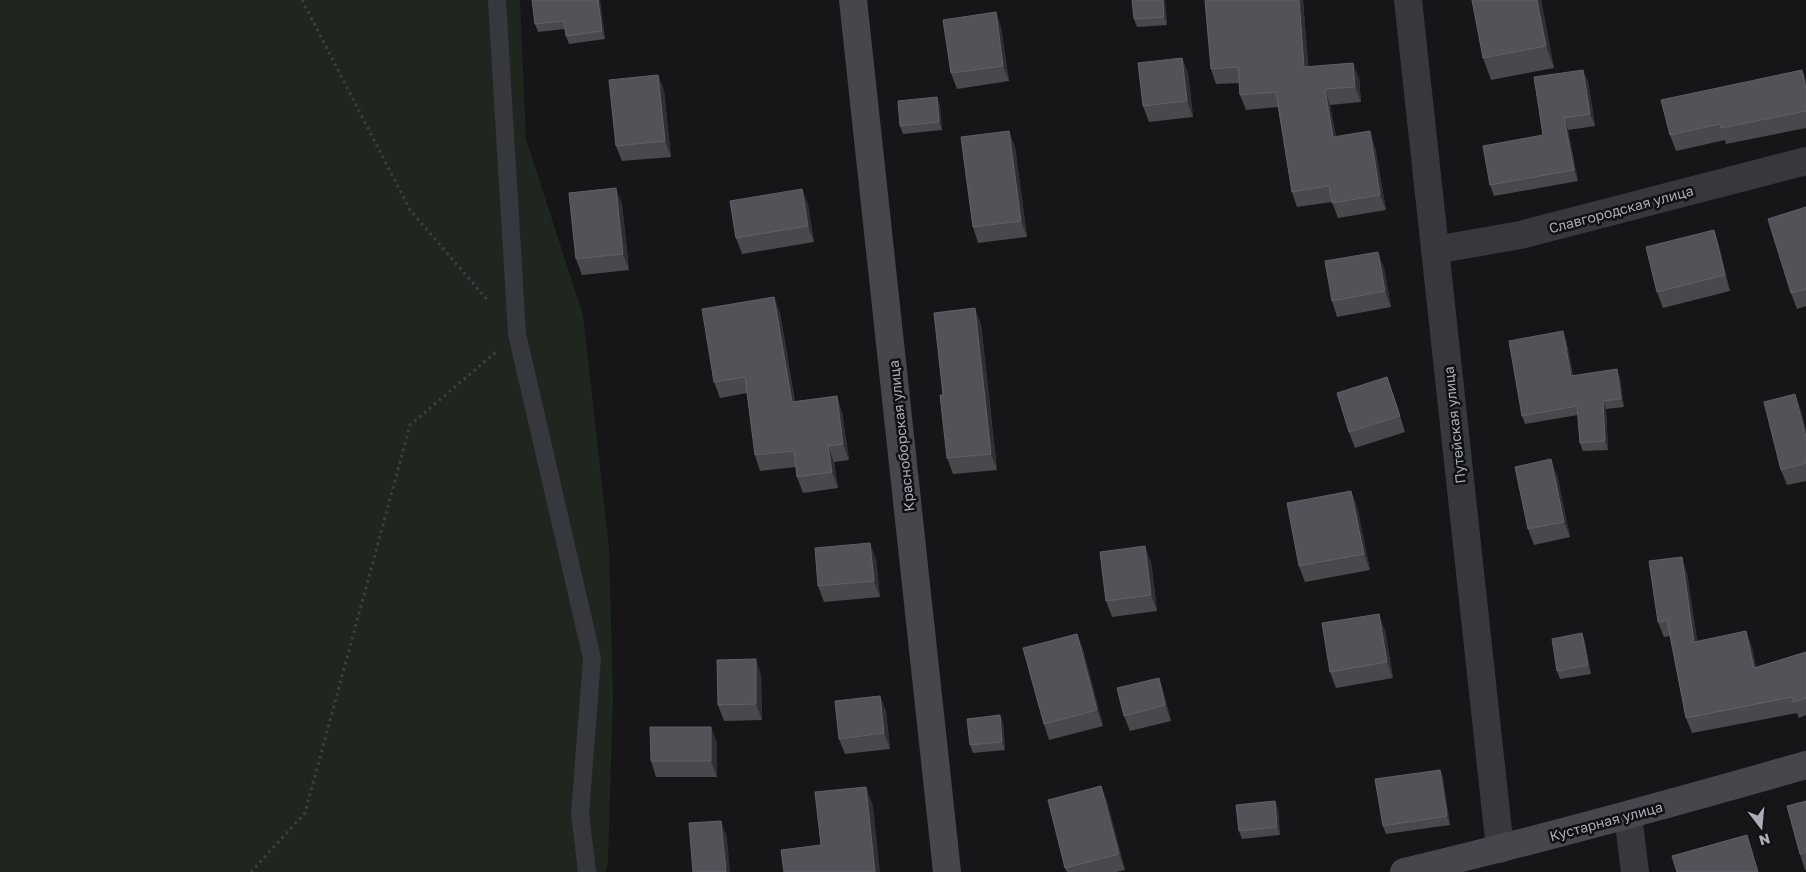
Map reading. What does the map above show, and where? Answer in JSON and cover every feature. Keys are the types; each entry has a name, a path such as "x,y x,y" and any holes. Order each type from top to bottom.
{"street":[{"name":"Красноборская улица","path":"853,0 947,872"},
{"name":"Путейская улица","path":"1408,0 1500,849"},
{"name":"Славгородская улица","path":"1435,250 1520,235 1806,161"},
{"name":"Кустарная улица","path":"1404,872 1628,816 1806,765"},
{"path":"1628,816 1635,872"}],"lane":[{"path":"497,0 517,334 592,658 580,814 587,872"}],"path":[{"path":"251,872 305,813 410,424 517,334 410,210 302,0"}],"shaded area":[{"path":"0,0 520,0 526,139 583,315 609,548 613,696 608,862 606,872 0,872"}],"building":[{"path":"532,0 598,0 602,31 566,36 564,21 535,24"},
{"path":"1132,0 1163,0 1164,17 1134,19"},
{"path":"1205,0 1299,0 1304,67 1353,63 1355,87 1325,89 1333,137 1370,131 1380,195 1332,203 1329,186 1292,192 1276,92 1240,95 1238,67 1211,69"},
{"path":"1472,0 1537,0 1546,46 1483,58"},
{"path":"996,12 1003,66 951,73 943,20"},
{"path":"1182,58 1187,101 1143,106 1138,63"},
{"path":"1583,70 1590,114 1564,118 1574,170 1490,185 1483,146 1543,135 1534,77"},
{"path":"1802,70 1806,89 1806,111 1721,128 1720,124 1670,135 1661,100"},
{"path":"658,75 665,141 616,146 609,80"},
{"path":"937,97 939,122 900,126 898,101"},
{"path":"1009,131 1021,221 973,227 961,137"},
{"path":"616,188 623,254 576,259 569,193"},
{"path":"802,189 808,226 736,238 730,201"},
{"path":"1806,207 1806,289 1791,293 1768,219"},
{"path":"1714,230 1725,275 1657,292 1646,247"},
{"path":"1378,252 1385,291 1332,301 1325,261"},
{"path":"774,297 792,402 837,396 843,444 828,446 832,472 797,477 794,451 755,455 745,377 714,382 702,309"},
{"path":"975,308 991,454 947,458 940,395 943,395 934,313"},
{"path":"1563,331 1571,376 1617,369 1621,399 1603,401 1605,441 1580,443 1577,406 1522,416 1509,341"},
{"path":"1387,377 1400,416 1349,432 1337,393"},
{"path":"1795,394 1806,437 1806,463 1781,470 1764,402"},
{"path":"1551,459 1564,522 1528,529 1515,467"},
{"path":"1351,491 1364,554 1299,566 1287,503"},
{"path":"870,543 874,581 818,586 815,548"},
{"path":"1145,546 1151,595 1106,601 1100,552"},
{"path":"1682,557 1694,642 1746,631 1754,668 1806,652 1806,698 1793,702 1792,697 1686,718 1667,620 1658,622 1649,561"},
{"path":"1379,614 1387,662 1330,672 1322,623"},
{"path":"1582,633 1588,665 1557,671 1552,639"},
{"path":"1077,634 1097,710 1044,724 1023,648"},
{"path":"756,659 756,704 718,705 717,660"},
{"path":"1159,678 1165,705 1124,716 1117,688"},
{"path":"880,696 884,733 839,739 835,701"},
{"path":"1000,715 1002,742 970,745 967,719"},
{"path":"650,727 711,727 711,761 651,761"},
{"path":"1440,770 1447,816 1383,826 1375,779"},
{"path":"1101,786 1119,854 1065,868 1048,800"},
{"path":"866,787 875,872 784,872 781,850 821,845 815,792"},
{"path":"1275,801 1277,827 1239,831 1236,805"},
{"path":"1806,801 1806,852 1800,854 1787,806"},
{"path":"721,821 726,872 693,872 689,823"},
{"path":"1747,835 1758,872 1677,872 1672,856"}]}
